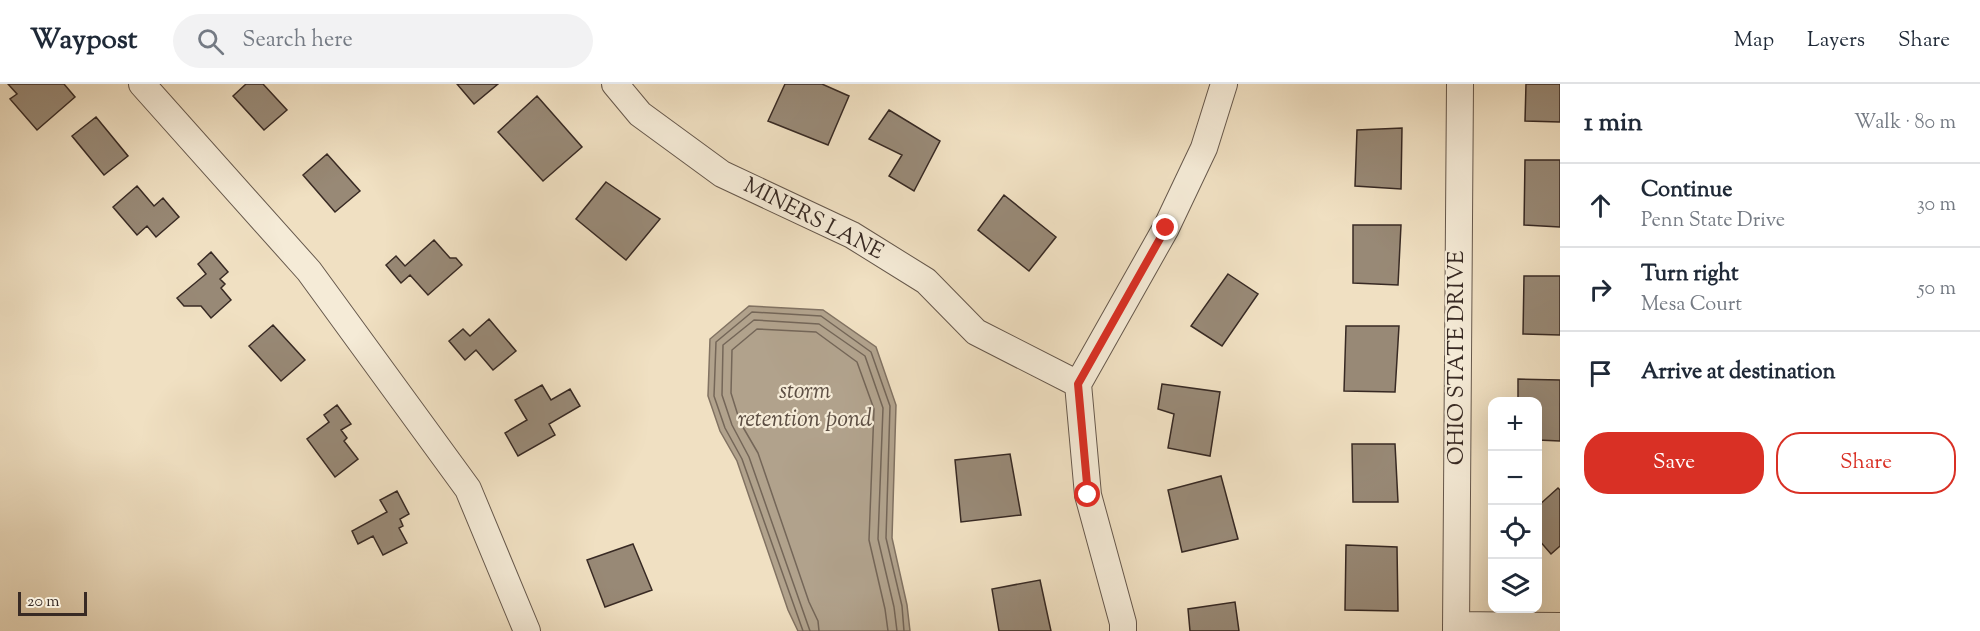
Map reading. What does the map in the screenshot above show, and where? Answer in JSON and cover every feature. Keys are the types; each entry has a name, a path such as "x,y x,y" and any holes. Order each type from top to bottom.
{"street":[{"path":"142,84 309,271 468,489 527,631"},
{"name":"MINERS LANE","path":"615,84 640,114 722,174 852,235 926,282 976,332 1078,384"},
{"path":"1123,631 1123,623 1088,495 1078,384 1166,228 1204,148 1224,84"},
{"name":"OHIO STATE DRIVE","path":"1456,628 1460,84"},
{"path":"1456,628 1560,626"}],"water":[{"name":"storm retention pond","path":"749,306 823,310 876,347 896,405 892,538 907,605 910,631 798,631 788,610 737,461 720,431 708,396 710,339"}],"building":[{"path":"8,84 64,84 75,97 37,130 10,99 17,94"},
{"path":"246,84 263,84 287,110 264,130 233,96"},
{"path":"457,84 498,84 474,104"},
{"path":"785,84 822,84 849,96 828,145 768,121"},
{"path":"1526,84 1560,84 1560,122 1525,121"},
{"path":"537,96 582,147 543,181 498,132"},
{"path":"889,110 940,141 914,191 889,176 902,155 869,139"},
{"path":"96,117 128,156 104,175 72,136"},
{"path":"1402,128 1401,189 1355,186 1357,130"},
{"path":"327,154 360,191 335,212 303,175"},
{"path":"1525,160 1560,160 1560,227 1524,225"},
{"path":"606,182 660,219 626,260 576,219"},
{"path":"137,186 154,206 163,198 179,217 156,237 147,226 137,235 113,207"},
{"path":"1004,195 1056,237 1029,271 978,230"},
{"path":"1353,225 1401,225 1398,285 1353,283"},
{"path":"434,240 450,258 456,258 462,265 428,295 410,275 401,283 386,265 396,256 405,266"},
{"path":"211,252 228,272 220,279 225,284 221,288 231,300 211,318 201,306 184,306 177,298 206,274 198,264"},
{"path":"1228,274 1258,294 1222,346 1191,326"},
{"path":"1524,276 1560,276 1560,335 1523,334"},
{"path":"489,319 516,351 493,370 476,350 465,360 449,341 463,329 470,336"},
{"path":"273,325 305,360 281,381 249,346"},
{"path":"1346,326 1399,326 1395,392 1344,391"},
{"path":"1518,379 1560,380 1560,441 1542,440 1542,397 1518,397"},
{"path":"1162,384 1220,392 1210,456 1168,448 1174,414 1158,409"},
{"path":"542,385 551,400 570,389 580,406 549,424 555,435 518,456 505,433 527,420 515,400"},
{"path":"337,405 351,424 341,430 347,438 344,441 358,459 335,477 307,439 329,422 324,415"},
{"path":"1352,444 1395,444 1398,502 1353,502"},
{"path":"1010,454 1021,515 961,522 955,460"},
{"path":"1221,476 1238,539 1182,552 1168,490"},
{"path":"1558,488 1560,490 1560,546 1551,554 1542,544 1542,502"},
{"path":"397,491 409,514 400,519 403,526 399,528 407,543 383,555 373,536 358,544 352,531 387,512 380,500"},
{"path":"633,544 652,590 605,607 587,560"},
{"path":"1346,545 1397,547 1398,611 1345,610"},
{"path":"1040,580 1051,631 999,631 992,589"},
{"path":"1235,602 1239,631 1190,631 1188,609"}],"route":[{"path":"1088,495 1078,384 1166,228"}]}
